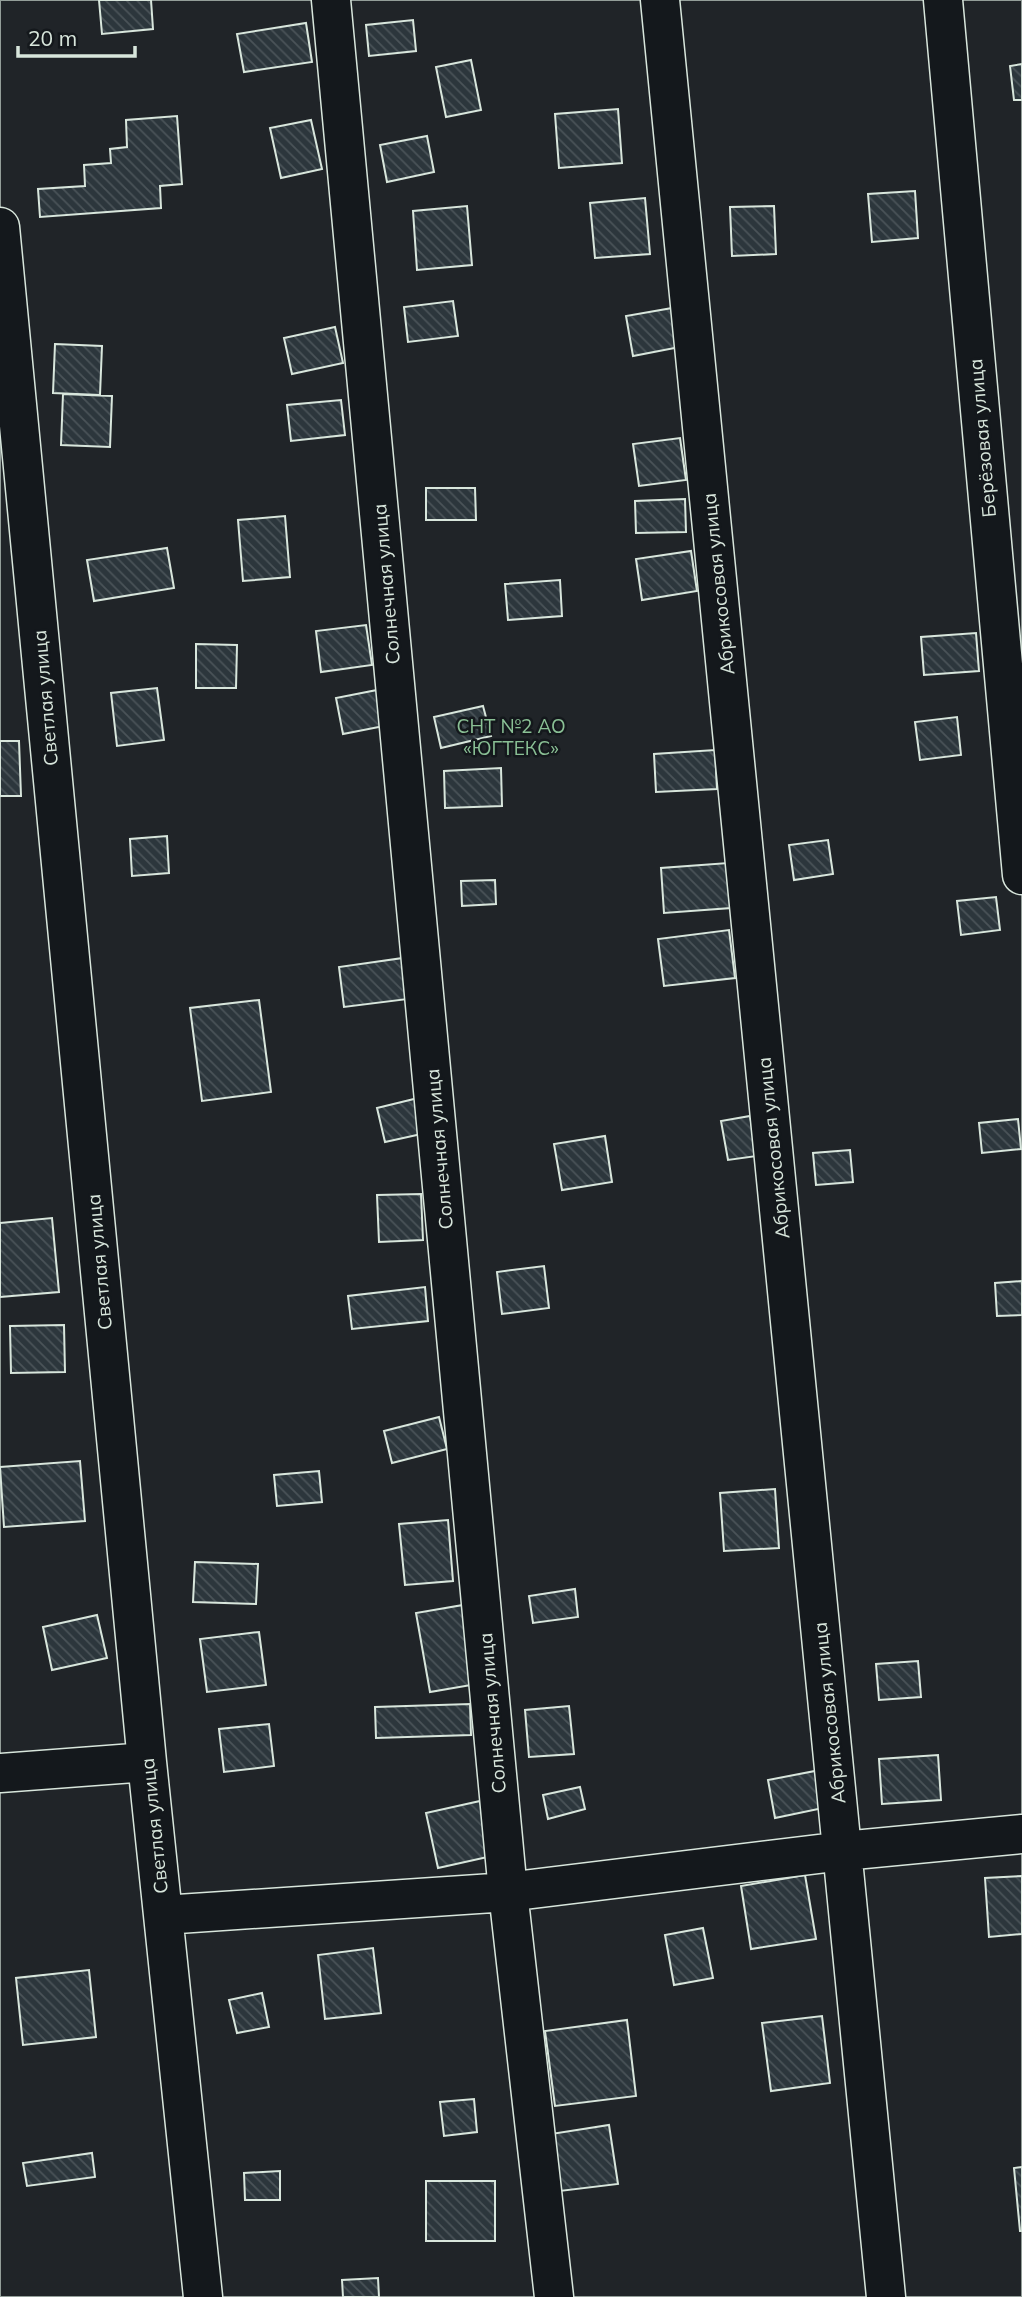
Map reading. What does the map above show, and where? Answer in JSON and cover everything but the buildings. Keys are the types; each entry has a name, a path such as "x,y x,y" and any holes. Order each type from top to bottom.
{"street":[{"name":"Солнечная улица","path":"331,0 508,1892 554,2297"},
{"name":"Абрикосовая улица","path":"660,0 886,2297"},
{"name":"Берёзовая улица","path":"943,0 1022,875"},
{"name":"Светлая улица","path":"0,227 147,1762 202,2297"},
{"path":"0,1773 147,1762"},
{"path":"163,1915 508,1892 843,1851 1022,1833"}],"green space":[{"name":"СНТ №2 АО «ЮГТЕКС»","path":"0,0 1022,0 1022,2297 0,2297"}]}
